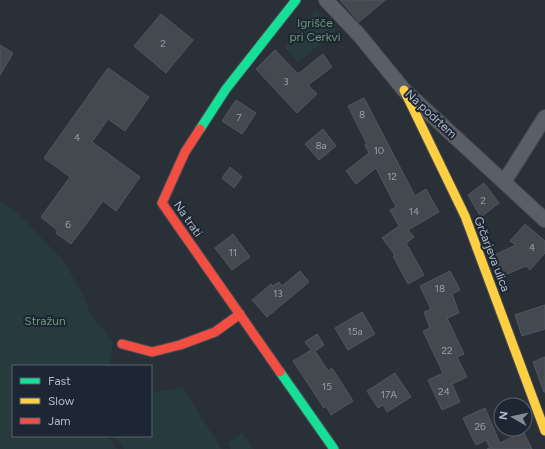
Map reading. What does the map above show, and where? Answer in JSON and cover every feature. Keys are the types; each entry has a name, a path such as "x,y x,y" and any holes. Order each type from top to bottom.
{"street":[{"name":"Na trati","path":"296,0 226,89 185,152 162,202 334,449"},
{"name":"Na podrtem","path":"326,0 371,48 404,90 545,220"},
{"name":"Grčarjeva ulica","path":"404,90 465,216 545,431"},
{"path":"504,182 545,117"},
{"path":"122,344 152,352 180,345 215,332 240,314"}],"green space":[{"name":"Igrišče pri Cerkvi","path":"315,10 337,30 298,62 285,47"},
{"name":"Stražun","path":"0,200 18,214 61,258 81,290 92,317 113,341 110,365 12,365 12,437 108,437 117,449 0,449"},
{"path":"182,388 222,449 124,449 116,437 152,437 152,392"},
{"path":"242,433 253,449 231,449 227,443"}],"building":[{"path":"340,0 385,0 359,22"},
{"path":"161,14 193,40 166,73 134,46"},
{"path":"0,45 13,53 0,75"},
{"path":"275,50 298,74 323,54 332,67 308,85 317,94 297,113 256,69"},
{"path":"108,68 149,97 125,131 108,119 92,142 140,177 116,211 103,201 71,244 56,233 58,231 41,217 70,177 44,158"},
{"path":"364,98 415,196 426,189 439,212 408,230 414,237 406,243 424,275 408,284 393,256 395,255 382,238 399,226 390,210 396,207 376,168 356,184 346,171 369,153 365,145 367,144 348,106"},
{"path":"236,100 256,113 242,134 222,121"},
{"path":"323,129 336,146 319,160 305,144"},
{"path":"230,167 242,177 234,188 222,178"},
{"path":"484,183 499,203 481,217 468,195"},
{"path":"525,224 545,241 545,253 530,270 526,266 500,277 492,256 516,245 510,241"},
{"path":"233,234 250,257 232,270 215,248"},
{"path":"300,271 309,282 267,317 252,300 271,284 273,286 279,282 282,286"},
{"path":"450,271 460,290 452,294 459,313 447,318 464,354 457,357 467,377 452,384 460,402 442,410 428,380 443,373 423,331 430,328 424,312 431,309 420,286"},
{"path":"545,305 545,329 522,336 515,315"},
{"path":"362,312 375,334 348,350 335,328"},
{"path":"317,334 324,345 315,351 328,371 332,368 353,401 331,415 326,406 324,408 293,361 311,350 305,342"},
{"path":"545,357 545,392 544,392 533,362"},
{"path":"395,373 411,397 387,412 383,405 378,408 367,391"},
{"path":"485,408 493,427 493,437 497,437 500,443 512,437 526,437 532,449 487,449 490,448 486,440 476,445 463,418"}],"traffic: fast":[{"path":"200,129 226,89 296,0"},
{"path":"280,372 334,449"}],"traffic: slow":[{"path":"404,90 465,216 545,431"}],"traffic: jam":[{"path":"200,129 185,152 162,203 280,372"},
{"path":"122,344 152,352 180,345 215,332 240,314"}]}
